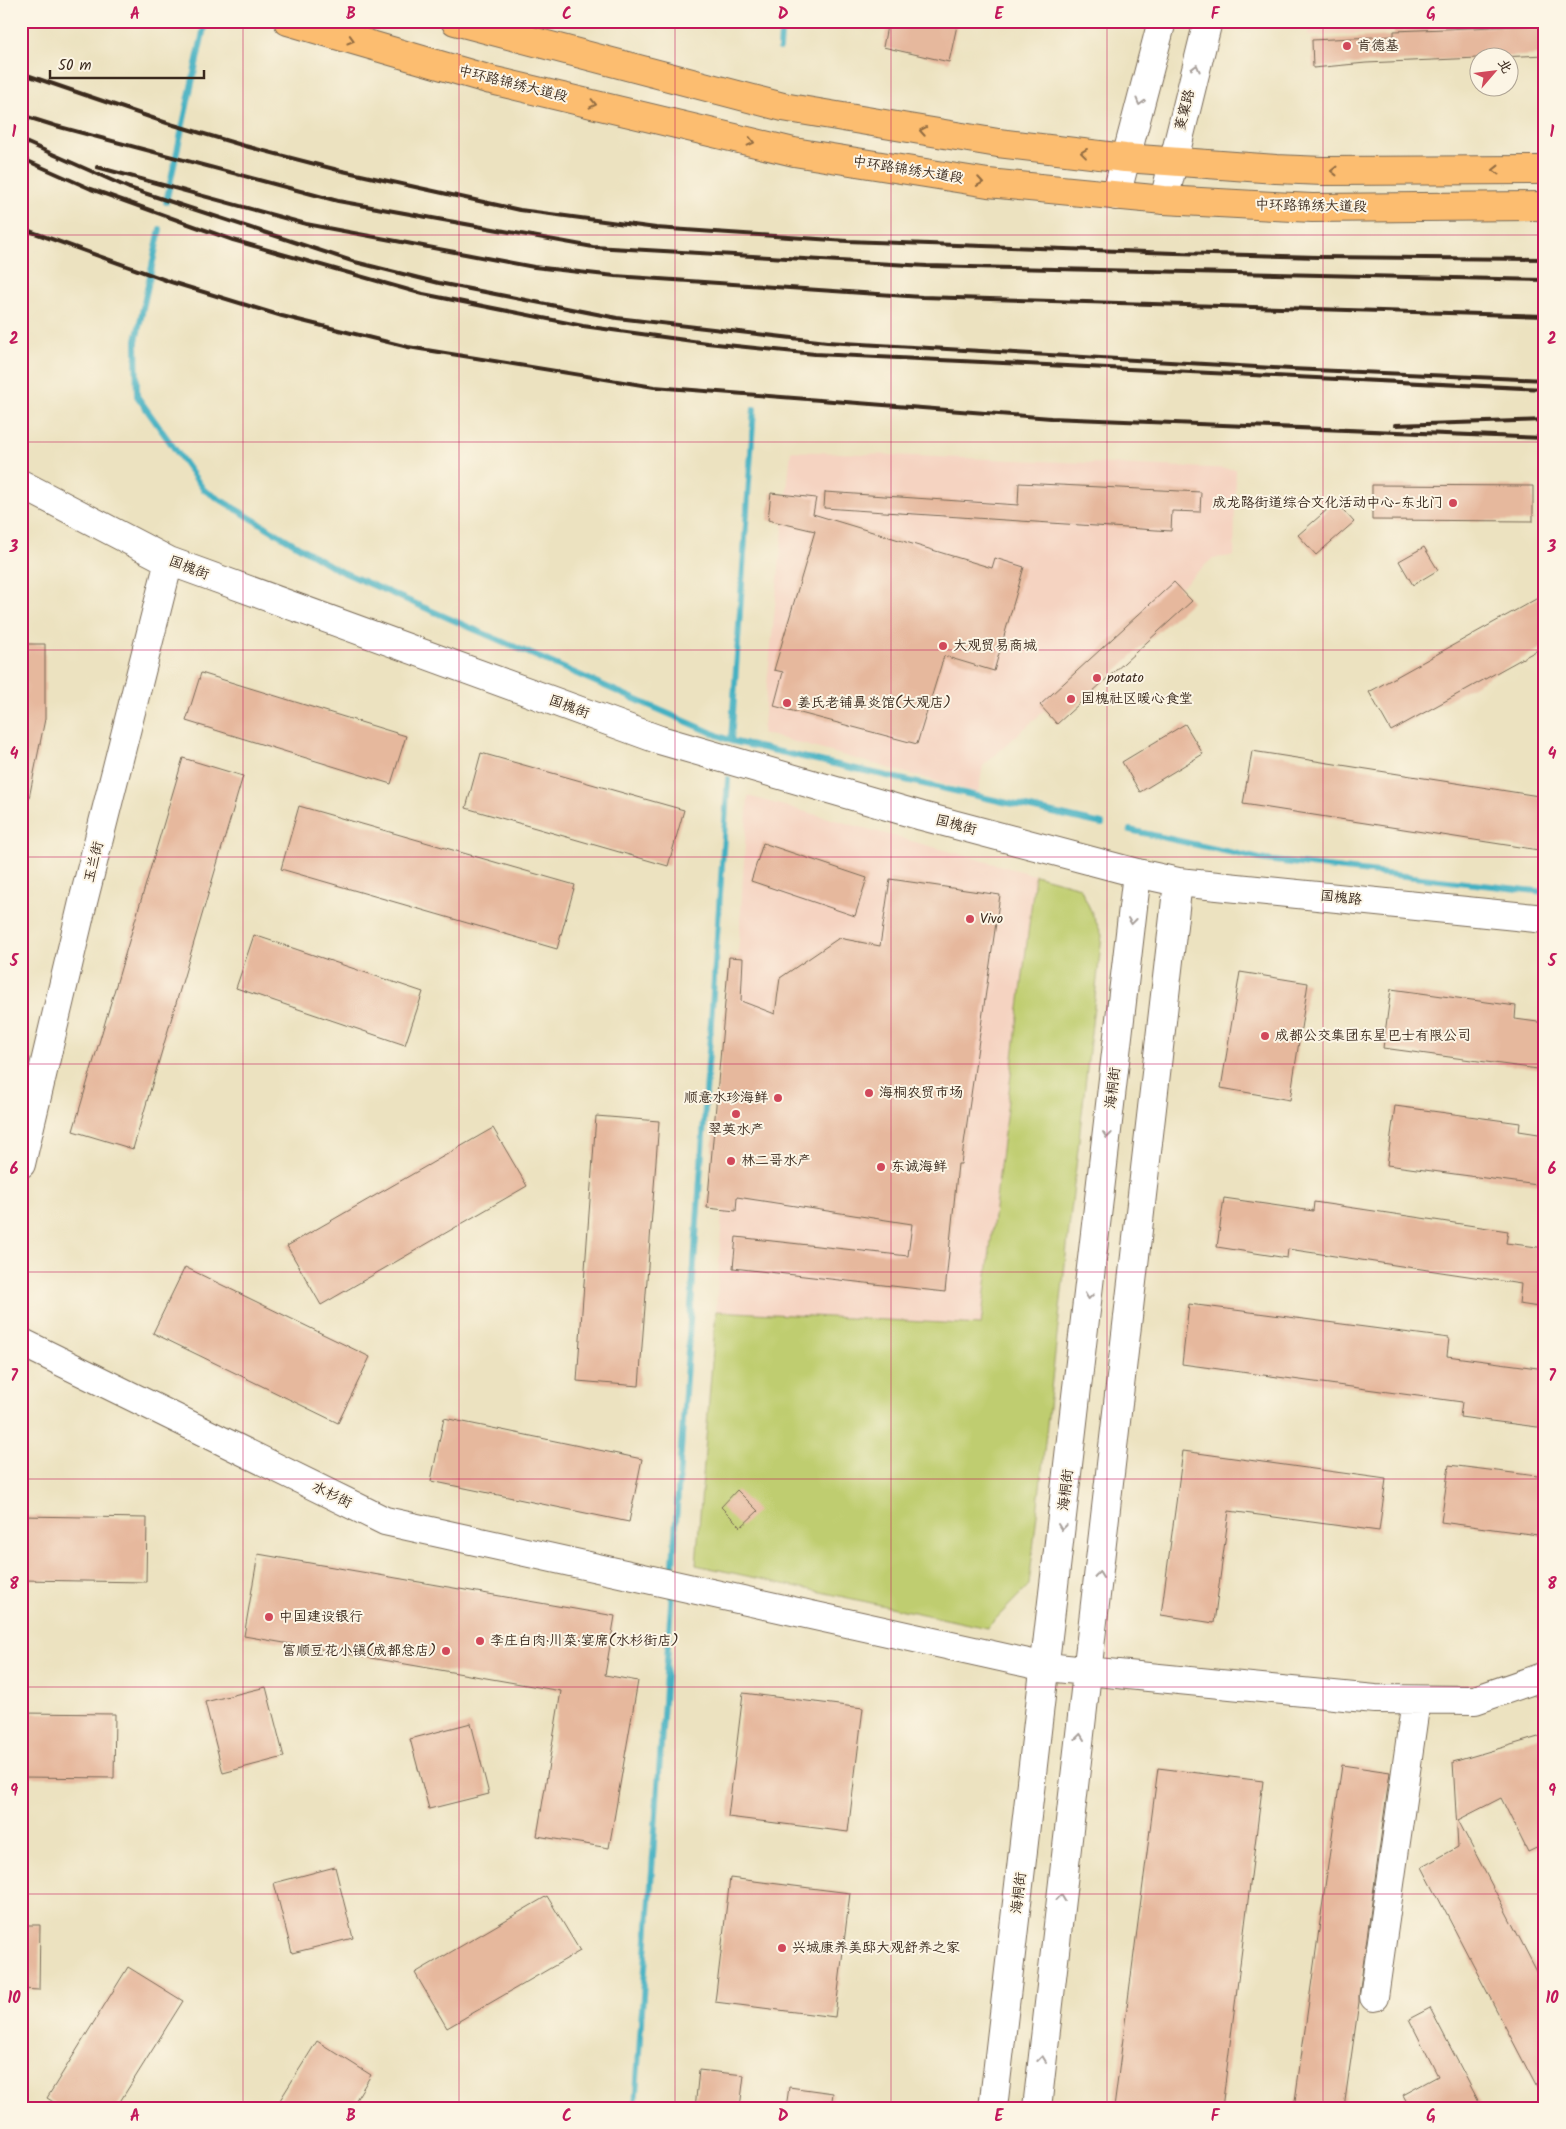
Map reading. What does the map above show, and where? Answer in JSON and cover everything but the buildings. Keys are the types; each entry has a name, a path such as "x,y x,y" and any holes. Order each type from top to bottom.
{"main road":[{"name":"中环路锦绣大道段","path":"288,21 491,80 794,152 988,183 1164,200 1312,208 1545,206"},
{"path":"455,21 783,107 998,143 1125,158 1323,171 1545,170"}],"street":[{"path":"1116,196 1162,21"},
{"name":"菱窠路","path":"1164,200 1172,161 1208,21"},
{"name":"国槐街","path":"21,484 169,561 660,740 922,816 1137,873"},
{"name":"玉兰街","path":"21,1164 83,902 169,561"},
{"name":"国槐路","path":"1137,873 1178,882 1545,919"},
{"name":"海桐街","path":"994,2108 1137,873"},
{"path":"1036,2108 1178,882"},
{"name":"水杉街","path":"21,1342 384,1521 1046,1667 1375,1699 1416,1700 1475,1700 1545,1676"},
{"path":"1374,1997 1416,1700"}],"shaded area":[{"path":"1308,21 1545,21 1545,27 1308,36"},
{"name":"大观贸易商城","path":"791,451 1236,469 1234,556 1213,558 983,766 978,793 762,733"},
{"name":"海桐农贸市场","path":"748,796 1035,875 981,1326 716,1311"}],"green space":[{"path":"1035,875 1080,887 1102,935 1029,1585 987,1628 696,1565 716,1311 981,1325"}],"waterway":[{"path":"780,48 782,21"},
{"path":"166,202 205,23"},
{"path":"160,229 136,341 137,396 204,490 338,570 731,741 1102,824"},
{"path":"731,741 754,409"},
{"path":"672,1578 728,779"},
{"path":"1130,830 1265,860 1545,892"},
{"path":"635,2108 672,1590"}],"railway":[{"path":"21,73 167,123 245,146 338,170 520,210 656,228 847,241 1175,253 1319,257 1545,259"},
{"path":"21,115 338,201 593,247 927,266 1545,280"},
{"path":"21,140 129,188 355,262 439,283 617,318 827,342 1291,369 1545,380"},
{"path":"21,158 91,189 233,240 423,294 583,326 707,343 815,354 1545,389"},
{"path":"97,167 306,224 534,267 615,276 922,297 1545,316"},
{"path":"21,228 171,282 282,316 408,347 654,387 1051,418 1545,438"},
{"path":"1395,425 1545,420"}],"place":[{"name":"肯德基","path":"1347,46"},
{"name":"成龙路街道综合文化活动中心-东北门","path":"1453,503"},
{"name":"大观贸易商城","path":"943,646"},
{"name":"potato","path":"1097,678"},
{"name":"国槐社区暖心食堂","path":"1071,699"},
{"name":"姜氏老铺鼻炎馆(大观店)","path":"787,703"},
{"name":"Vivo","path":"970,919"},
{"name":"成都公交集团东星巴士有限公司","path":"1265,1036"},
{"name":"海桐农贸市场","path":"869,1093"},
{"name":"顺意水珍海鲜","path":"778,1098"},
{"name":"翠英水产","path":"736,1114"},
{"name":"林二哥水产","path":"731,1161"},
{"name":"东诚海鲜","path":"881,1167"},
{"name":"中国建设银行","path":"269,1617"},
{"name":"李庄白肉·川菜·宴席(水杉街店)","path":"480,1641"},
{"name":"富顺豆花小镇(成都总店)","path":"446,1651"},
{"name":"兴城康养美邸大观舒养之家","path":"782,1948"}]}
